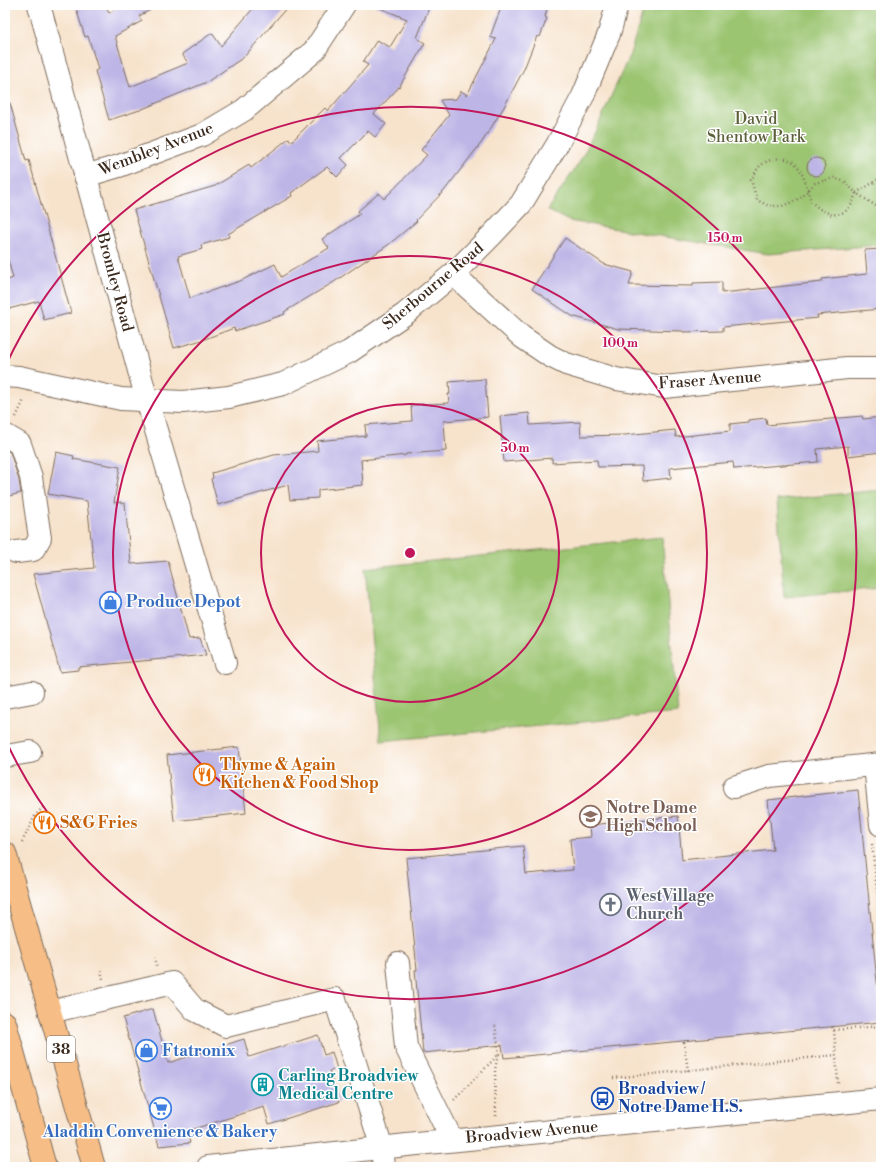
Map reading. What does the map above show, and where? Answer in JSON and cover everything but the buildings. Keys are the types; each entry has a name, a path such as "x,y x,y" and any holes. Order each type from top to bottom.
{"main road":[{"name":"38","path":"13,848 50,1012 94,1167"},
{"path":"5,1022 46,1167"}],"street":[{"name":"Bromley Road","path":"39,5 147,400 225,663"},
{"name":"Wembley Avenue","path":"86,176 118,166 202,135 244,110 314,51 344,5"},
{"name":"Sherbourne Road","path":"5,376 19,376 121,399 183,402 229,397 283,384 349,352 405,314 453,274 521,204 557,145 583,96 609,34 617,5"},
{"name":"Fraser Avenue","path":"453,274 522,337 550,356 566,364 616,379 664,387 847,368 881,368"},
{"path":"5,435 20,444 30,477 40,538 33,550 16,552"},
{"path":"5,697 32,692"},
{"path":"5,756 30,752"},
{"path":"734,787 769,776 878,764 877,834"},
{"path":"398,963 406,1047 452,1140"},
{"path":"50,1012 172,983 195,1010 226,1026 335,998 383,1157"},
{"name":"Broadview Avenue","path":"208,1167 383,1157 452,1140 881,1099"}],"path":[{"path":"881,178 856,192 852,204 845,212 832,215 820,209 811,202 808,190 803,176 797,165 787,159 772,159 759,167 751,180 757,200 769,206 782,206 792,202 802,197 808,190 815,183 834,178 845,182 856,192 881,209"},
{"path":"13,848 35,816 45,805"},
{"path":"877,834 881,927"},
{"path":"872,934 881,932"},
{"path":"495,1024 498,1054 495,1070 497,1136"},
{"path":"834,1030 881,1026"},
{"path":"832,1027 834,1030 839,1103"},
{"path":"684,1042 688,1071"},
{"path":"440,1115 498,1054"},
{"path":"614,1078 836,1055"}],"green space":[{"name":"David Shentow Park","path":"645,5 881,5 881,245 768,254 569,221 547,210 579,163 596,130 630,54"},
{"path":"881,490 881,588 784,597 777,500"},
{"path":"662,537 678,713 381,741 365,568"}],"place":[{"name":"Produce Depot","path":"110,602"},
{"name":"Thyme & Again Kitchen & Food Shop","path":"205,774"},
{"name":"Notre Dame High School","path":"591,817"},
{"name":"S&G Fries","path":"45,823"},
{"name":"WestVillage Church","path":"610,905"},
{"name":"Ftatronix","path":"146,1051"},
{"name":"Carling Broadview Medical Centre","path":"263,1085"},
{"name":"Broadview / Notre Dame H.S.","path":"603,1098"},
{"name":"Aladdin Convenience & Bakery","path":"160,1108"}]}
